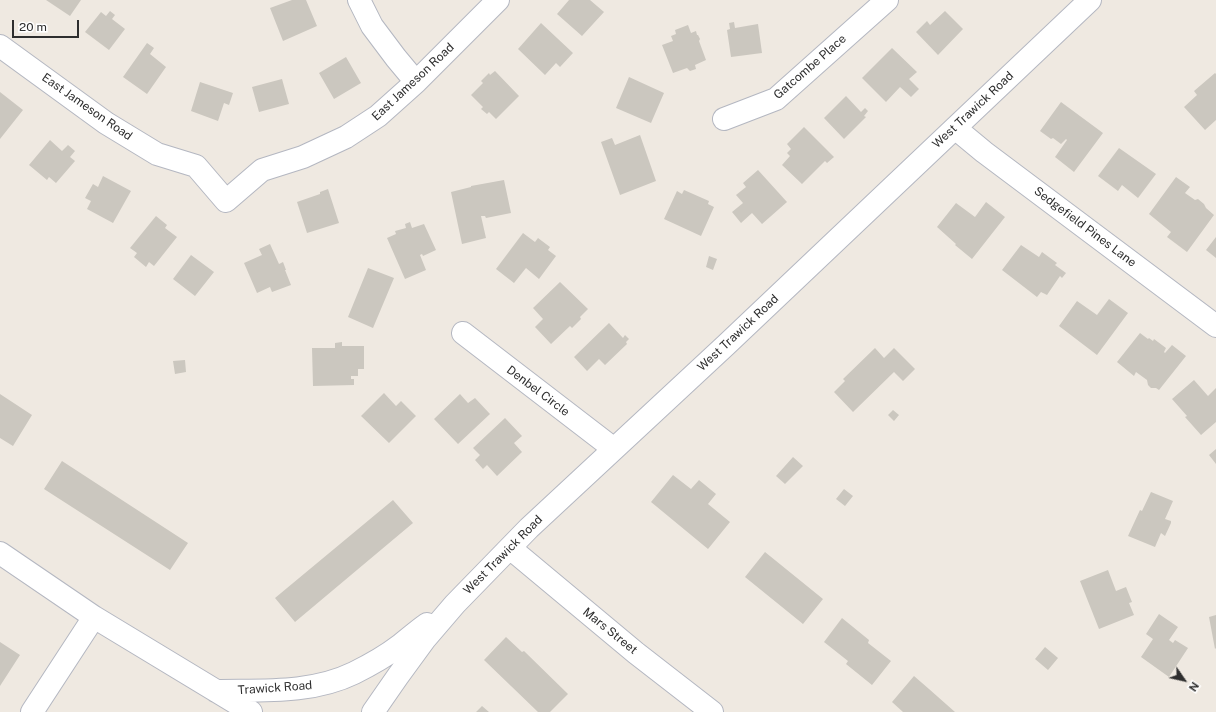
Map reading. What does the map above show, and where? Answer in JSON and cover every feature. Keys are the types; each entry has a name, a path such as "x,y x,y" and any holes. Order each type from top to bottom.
{"street":[{"path":"359,0 372,26 416,82"},
{"name":"East Jameson Road","path":"0,46 106,123 157,154 196,166 226,201 262,170 303,156 346,137 378,116 416,82 498,0"},
{"name":"Gatcombe Place","path":"724,119 776,99 887,0"},
{"name":"West Trawick Road","path":"373,712 425,639 454,604 529,528 1090,0"},
{"name":"Sedgefield Pines Lane","path":"955,128 984,152 1216,326"},
{"name":"Denbel Circle","path":"463,333 614,449"},
{"name":"Mars Street","path":"510,548 636,653 712,712"},
{"name":"Trawick Road","path":"0,553 94,617 251,712"},
{"name":"Trawick Road","path":"215,691 280,690 313,687 334,681 354,673 398,647 416,631 454,604"},
{"path":"35,711 94,617"}],"building":[{"path":"46,0 81,0 70,16"},
{"path":"292,0 306,0 317,26 283,41 270,8"},
{"path":"569,0 590,0 604,12 582,36 557,14"},
{"path":"110,11 115,15 112,19 125,29 109,50 85,32 101,12 106,16"},
{"path":"945,11 963,29 938,55 916,32 927,21 930,25"},
{"path":"734,22 735,28 758,24 762,53 731,57 727,30 730,29 729,23"},
{"path":"541,23 573,53 560,67 556,63 545,75 518,49"},
{"path":"688,25 691,33 696,31 706,60 695,65 696,69 690,71 687,68 673,73 662,45 673,41 671,36 676,34 675,30"},
{"path":"147,43 154,48 150,54 166,67 147,94 123,77"},
{"path":"892,48 917,72 909,79 919,89 911,97 900,87 886,102 862,78"},
{"path":"346,57 361,83 334,99 319,73"},
{"path":"495,71 519,96 496,119 489,112 487,114 481,109 483,107 471,95 483,83 481,81 489,73 490,75"},
{"path":"1215,73 1216,120 1205,130 1184,107 1197,95 1194,91"},
{"path":"629,77 664,93 651,123 616,108"},
{"path":"282,79 289,104 259,112 252,87"},
{"path":"200,82 233,93 229,105 224,103 218,121 191,111"},
{"path":"0,92 23,110 0,139"},
{"path":"846,96 861,112 865,108 868,111 864,116 866,117 844,139 824,118"},
{"path":"1061,102 1103,133 1074,172 1055,157 1067,140 1066,139 1061,144 1040,131"},
{"path":"804,127 834,157 827,163 825,161 802,184 782,165 790,156 787,153 791,149 787,144"},
{"path":"640,135 656,181 620,195 601,142 612,138 615,145"},
{"path":"50,140 62,151 68,145 75,151 70,157 75,161 56,183 49,177 47,180 29,165"},
{"path":"1119,148 1156,174 1138,198 1122,185 1118,191 1098,176"},
{"path":"758,170 787,202 762,224 752,213 741,223 732,212 743,203 736,195 746,187 743,183"},
{"path":"103,176 131,191 113,223 87,209 91,201 85,198 93,184 98,187"},
{"path":"1176,177 1190,187 1185,193 1195,200 1198,199 1214,215 1187,252 1167,237 1171,232 1149,214"},
{"path":"504,180 511,213 486,218 485,216 481,216 486,238 462,244 451,192 471,186"},
{"path":"328,189 339,223 307,233 297,202 320,194 320,192"},
{"path":"684,190 709,201 708,204 714,207 701,236 664,219 677,191 682,194"},
{"path":"986,202 1005,217 972,259 937,227 956,203 975,217"},
{"path":"156,216 167,225 165,228 177,237 154,266 149,262 146,267 134,257 137,253 130,248"},
{"path":"410,222 412,228 424,224 436,250 423,256 422,254 420,255 426,270 405,279 387,238 396,234 395,231 406,228 405,224"},
{"path":"523,233 535,242 538,238 550,247 548,250 556,256 539,279 526,268 514,283 496,269"},
{"path":"1216,237 1216,258 1206,250"},
{"path":"270,244 279,264 283,262 291,285 272,292 270,287 257,293 244,263 262,255 259,249"},
{"path":"1021,245 1039,257 1042,252 1057,263 1055,265 1066,273 1062,278 1060,276 1047,295 1041,292 1037,297 1002,270"},
{"path":"191,255 214,272 195,296 173,279"},
{"path":"709,256 717,259 713,270 706,267"},
{"path":"368,268 394,278 373,328 348,317"},
{"path":"560,282 588,309 572,328 570,326 551,344 535,327 543,319 533,308"},
{"path":"1109,299 1128,313 1097,355 1059,326 1077,301 1097,315"},
{"path":"609,323 623,338 625,335 629,339 626,342 627,344 605,365 599,359 587,371 574,357"},
{"path":"1140,333 1148,339 1149,338 1153,341 1154,339 1166,348 1165,353 1172,345 1186,356 1159,390 1156,388 1151,388 1148,385 1147,380 1136,372 1134,376 1117,362"},
{"path":"342,342 342,346 364,346 364,369 358,369 358,376 351,376 351,379 354,379 354,385 313,386 312,348 335,348 335,343"},
{"path":"875,348 884,358 894,348 915,369 903,381 894,372 853,412 834,392 845,381 843,379"},
{"path":"185,360 186,372 175,374 173,361"},
{"path":"1194,380 1208,396 1216,388 1216,422 1201,435 1172,399"},
{"path":"384,393 396,406 401,401 416,416 389,443 361,416"},
{"path":"0,394 32,415 13,446 0,438"},
{"path":"460,394 468,403 475,398 490,414 458,444 434,419"},
{"path":"893,410 899,415 894,421 888,415"},
{"path":"505,418 522,436 514,443 522,452 497,476 487,465 483,469 475,460 480,455 473,448"},
{"path":"1216,449 1216,464 1209,455"},
{"path":"793,457 803,466 785,484 776,476"},
{"path":"62,461 188,543 170,570 44,489"},
{"path":"673,475 691,489 699,480 716,494 708,504 730,522 708,549 651,502"},
{"path":"844,489 853,496 845,506 836,499"},
{"path":"1151,492 1173,501 1165,519 1171,521 1171,523 1165,536 1161,533 1155,547 1128,536 1140,510 1142,511"},
{"path":"393,500 413,523 295,622 275,598"},
{"path":"765,552 823,599 803,624 745,577"},
{"path":"1108,570 1116,591 1126,587 1132,602 1129,603 1134,615 1099,629 1080,581"},
{"path":"1159,614 1178,627 1169,640 1173,643 1175,640 1188,648 1169,677 1141,657 1153,639 1146,634"},
{"path":"1216,615 1216,648 1215,649 1209,617"},
{"path":"842,618 869,640 868,643 891,661 872,685 846,664 848,661 824,642"},
{"path":"506,637 522,652 524,651 568,694 550,712 538,712 484,660"},
{"path":"0,642 20,655 0,686"},
{"path":"1045,647 1058,658 1048,670 1035,659"},
{"path":"914,676 955,712 903,712 892,702"},
{"path":"482,706 489,712 476,712"}]}
